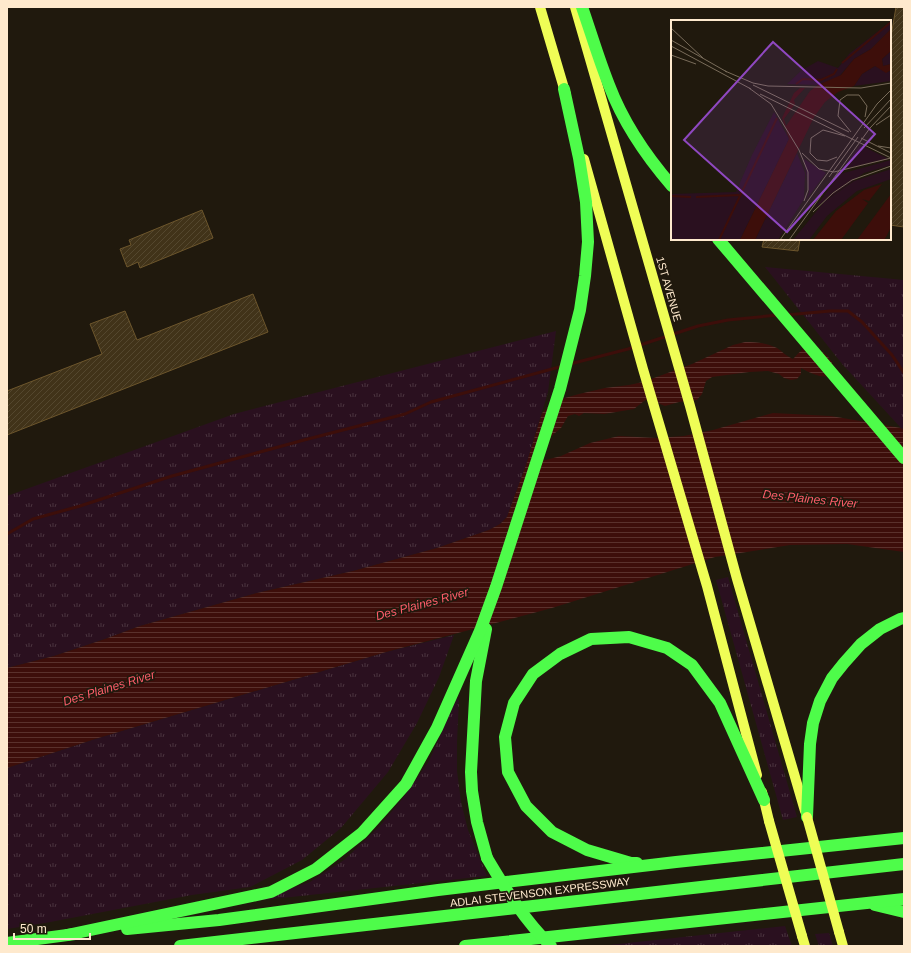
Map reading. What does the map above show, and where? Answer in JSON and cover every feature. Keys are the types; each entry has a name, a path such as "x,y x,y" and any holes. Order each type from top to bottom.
{"highway":[{"path":"582,7 609,85 619,108 648,156 671,185"},
{"path":"67,935 271,892 316,869 362,833 406,784 437,728 480,631 496,587 560,389 580,310 588,242 586,202 579,158 564,89"},
{"path":"719,240 904,458"},
{"path":"496,587 476,681 470,772 472,791 477,822 487,858 511,897 527,919 547,942"},
{"path":"807,817 810,744 813,723 820,701 832,678 844,662 861,644 880,629 904,618"},
{"path":"676,862 631,863 587,850 552,832 526,806 508,772 505,737 514,703 533,674 560,654 591,639 629,637 667,648 692,665 720,703 764,800"},
{"path":"872,841 904,832"},
{"path":"7,943 67,935 220,920 438,890 676,862 904,838"},
{"name":"ADLAI STEVENSON EXPRESSWAY","path":"180,946 904,864"},
{"path":"465,946 547,942 904,899"},
{"path":"864,903 904,912"}],"main road":[{"path":"540,7 643,369 707,586 769,821 805,946"},
{"name":"1ST AVENUE","path":"575,7 690,406 737,579 807,817 843,946"}],"green space":[{"path":"765,267 904,280 904,430 843,365"},
{"path":"556,331 548,392 526,465 507,517 500,524 489,530 437,548 353,571 257,593 140,626 54,656 7,668 7,496 234,414"},
{"path":"728,577 797,817 783,820 716,580"},
{"path":"454,635 439,677 417,723 388,772 341,828 302,860 250,887 192,895 7,929 7,768 95,739 386,652"},
{"path":"457,698 459,700 457,771 461,802 468,830 487,876 254,901 310,882 344,860 378,828 404,797 429,761"},
{"path":"785,926 792,946 600,946"},
{"path":"829,933 833,946 819,946 815,934"}],"water":[{"name":"Des Plaines River","path":"745,342 761,343 773,346 793,359 799,352 807,348 815,348 823,352 830,359 833,367 832,376 816,375 801,368 801,374 797,379 791,380 784,378 779,374 768,371 712,377 706,381 702,394 697,400 679,402 665,406 650,398 634,409 604,414 584,413 579,416 575,414 568,416 561,428 549,439 542,461 561,456 590,443 619,436 656,438 684,436 713,430 773,413 831,416 901,428 904,430 904,552 847,544 790,545 715,557 552,608 386,652 95,739 7,768 7,668 54,656 140,626 257,593 353,571 437,548 489,530 500,524 507,517 526,465 542,413 548,407 561,399 579,394 643,382 692,364 733,345"}],"building":[{"path":"896,7 904,7 904,227 891,225 891,36"},
{"path":"202,210 213,238 140,268 138,262 127,267 120,249 131,245 129,240"},
{"path":"764,240 800,240 798,251 762,247"},
{"path":"253,294 268,332 7,435 7,391 102,354 90,324 125,311 137,340"}],"waterway":[{"path":"786,315 848,311 862,322 892,355 904,373"},
{"path":"570,364 628,349 698,326 728,320 778,315"},
{"path":"7,534 33,519 80,506 172,476 405,414 431,402 563,366"}]}
